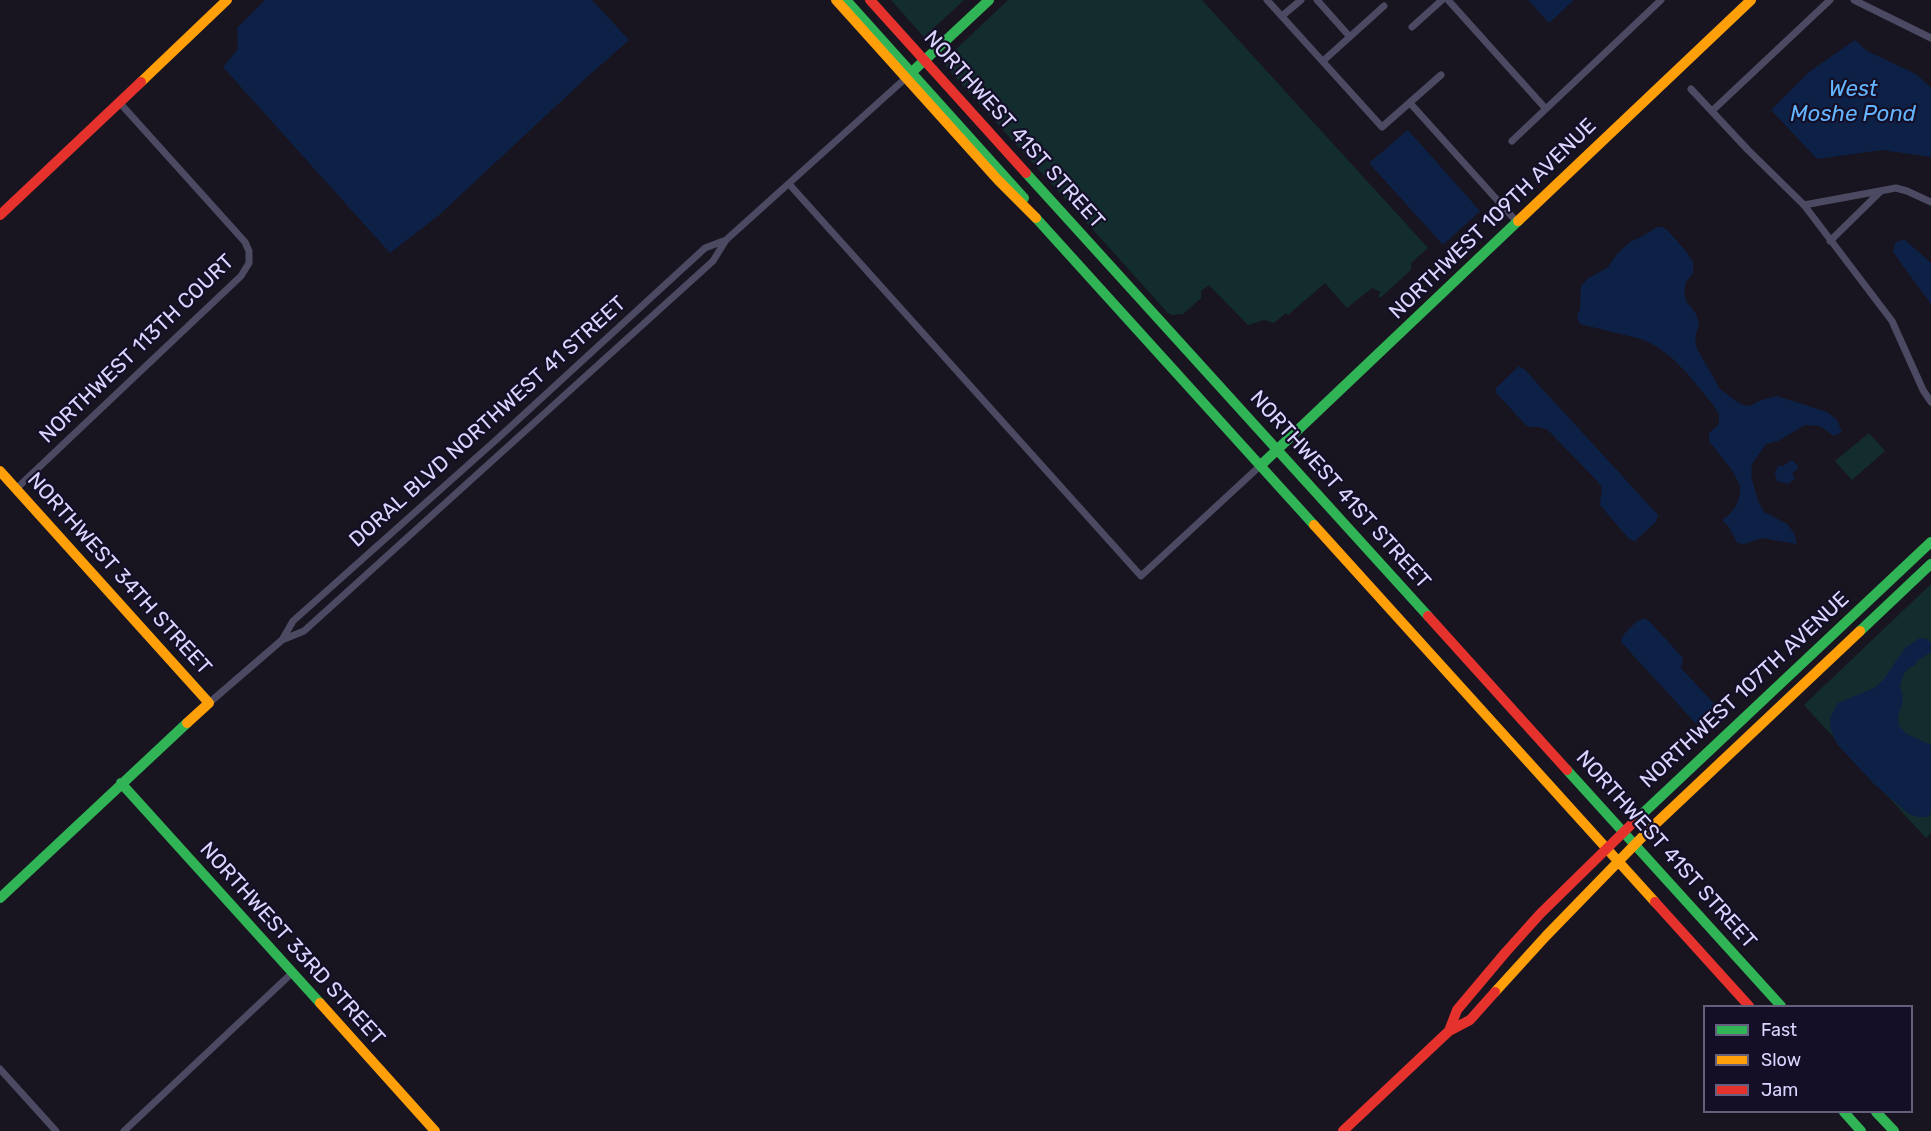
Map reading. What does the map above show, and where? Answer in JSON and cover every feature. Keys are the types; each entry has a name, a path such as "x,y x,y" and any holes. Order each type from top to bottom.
{"main road":[{"path":"0,215 227,0"},
{"name":"NORTHWEST 41ST STREET","path":"836,0 909,75"},
{"name":"NORTHWEST 41ST STREET","path":"846,0 1004,186 1041,223 1261,465 1748,1005"},
{"name":"NORTHWEST 41ST STREET","path":"870,0 1780,1005"},
{"path":"909,75 989,0"},
{"name":"NORTHWEST 109TH AVENUE","path":"1261,465 1751,0"},
{"name":"NORTHWEST 34TH STREET","path":"0,471 209,703"},
{"name":"NORTHWEST 107TH AVENUE","path":"1449,1031 1457,1010 1540,914 1623,832 1931,542"},
{"name":"NORTHWEST 107TH AVENUE","path":"1343,1131 1449,1031 1470,1020 1552,930 1656,824 1931,564"},
{"path":"0,898 209,703"},
{"name":"NORTHWEST 33RD STREET","path":"121,783 435,1131"},
{"path":"1845,1113 1861,1131"},
{"path":"1877,1113 1894,1131"}],"street":[{"path":"1268,0 1382,127 1441,75"},
{"path":"1282,16 1301,0"},
{"path":"1317,0 1350,37"},
{"path":"1412,27 1442,0"},
{"path":"1448,0 1546,109"},
{"path":"1512,141 1661,0"},
{"path":"1712,111 1830,0"},
{"path":"1854,0 1931,38"},
{"path":"1323,61 1384,6"},
{"name":"DORAL BLVD NORTHWEST 41 STREET","path":"209,703 282,640 304,630 355,585 712,261 726,240 909,75"},
{"path":"1691,88 1748,150 1804,205 1892,321 1923,390 1931,402"},
{"name":"NORTHWEST 113TH COURT","path":"16,489 247,269 250,255 245,242 119,102"},
{"path":"1410,103 1517,222"},
{"path":"789,184 1141,576 1261,465"},
{"path":"1804,205 1901,189 1931,202"},
{"path":"1830,241 1881,191"},
{"name":"DORAL BLVD NORTHWEST 41 STREET","path":"282,640 293,621 496,440 705,248 726,240"},
{"path":"124,1131 292,973"},
{"path":"0,1069 56,1131"}],"green space":[{"path":"891,0 964,0 924,37"},
{"path":"1008,0 1202,0 1428,248 1411,263 1411,270 1380,298 1378,296 1381,292 1372,288 1347,308 1325,283 1288,315 1286,313 1274,323 1264,320 1248,325 1209,285 1201,291 1201,298 1182,315 1168,313 947,68 945,63 951,54"},
{"path":"1869,433 1885,451 1852,480 1835,461"},
{"path":"1931,584 1931,833 1926,838 1804,705"}],"water":[{"path":"265,0 592,0 629,40 439,215 390,253 223,67 238,49 237,28"},
{"path":"1528,0 1574,0 1549,23"},
{"name":"West Moshe Pond","path":"1855,40 1867,51 1916,74 1931,88 1931,157 1882,150 1817,159 1771,110 1809,72"},
{"path":"1408,130 1480,211 1443,245 1369,163"},
{"path":"1657,227 1663,227 1668,231 1693,262 1693,273 1686,282 1684,291 1686,301 1696,314 1699,323 1695,339 1697,349 1720,389 1740,404 1750,406 1761,400 1777,396 1827,412 1837,420 1842,432 1834,436 1820,426 1805,425 1778,441 1766,444 1752,464 1751,476 1758,501 1764,512 1787,524 1794,533 1797,544 1762,538 1744,544 1737,543 1729,527 1722,520 1736,506 1740,495 1740,485 1732,470 1709,441 1709,433 1719,424 1719,414 1714,406 1687,373 1656,346 1641,339 1580,324 1577,317 1580,309 1581,286 1587,279 1607,268 1630,242"},
{"path":"1904,239 1931,263 1931,304 1893,252 1895,243"},
{"path":"1519,366 1658,515 1656,522 1635,541 1629,539 1600,505 1602,488 1598,482 1548,430 1526,425 1496,393 1496,388"},
{"path":"1792,460 1799,467 1792,474 1795,479 1788,484 1777,481 1775,473 1778,466 1783,466"},
{"path":"1644,618 1683,658 1681,668 1718,708 1698,724 1622,643 1621,640 1625,633 1636,622"},
{"path":"1920,638 1927,639 1931,643 1931,652 1917,661 1903,675 1900,687 1903,696 1902,705 1898,716 1899,726 1907,734 1931,745 1931,813 1928,817 1909,814 1873,783 1837,744 1830,727 1830,718 1838,703 1874,688 1883,680 1905,648"}],"traffic: fast":[{"path":"846,0 1024,198"},
{"path":"912,72 989,0"},
{"path":"1026,173 1428,616"},
{"path":"1036,218 1314,525"},
{"path":"1261,465 1518,221"},
{"path":"1640,816 1931,542"},
{"path":"1860,631 1931,564"},
{"path":"0,898 187,723"},
{"path":"1567,770 1780,1005"},
{"path":"121,783 320,1003"},
{"path":"1845,1113 1861,1131"},
{"path":"1877,1113 1894,1131"}],"traffic: slow":[{"path":"141,82 227,0"},
{"path":"836,0 998,180 1036,218"},
{"path":"1518,221 1751,0"},
{"path":"0,471 209,703 187,723"},
{"path":"1314,525 1655,902"},
{"path":"1495,992 1649,830 1860,631"},
{"path":"320,1003 435,1131"}],"traffic: jam":[{"path":"870,0 1026,173"},
{"path":"0,215 141,82"},
{"path":"1428,616 1567,770"},
{"path":"1449,1031 1457,1010 1505,953 1540,914 1640,816"},
{"path":"1655,902 1748,1005"},
{"path":"1343,1131 1449,1031 1470,1020 1495,992"}]}
